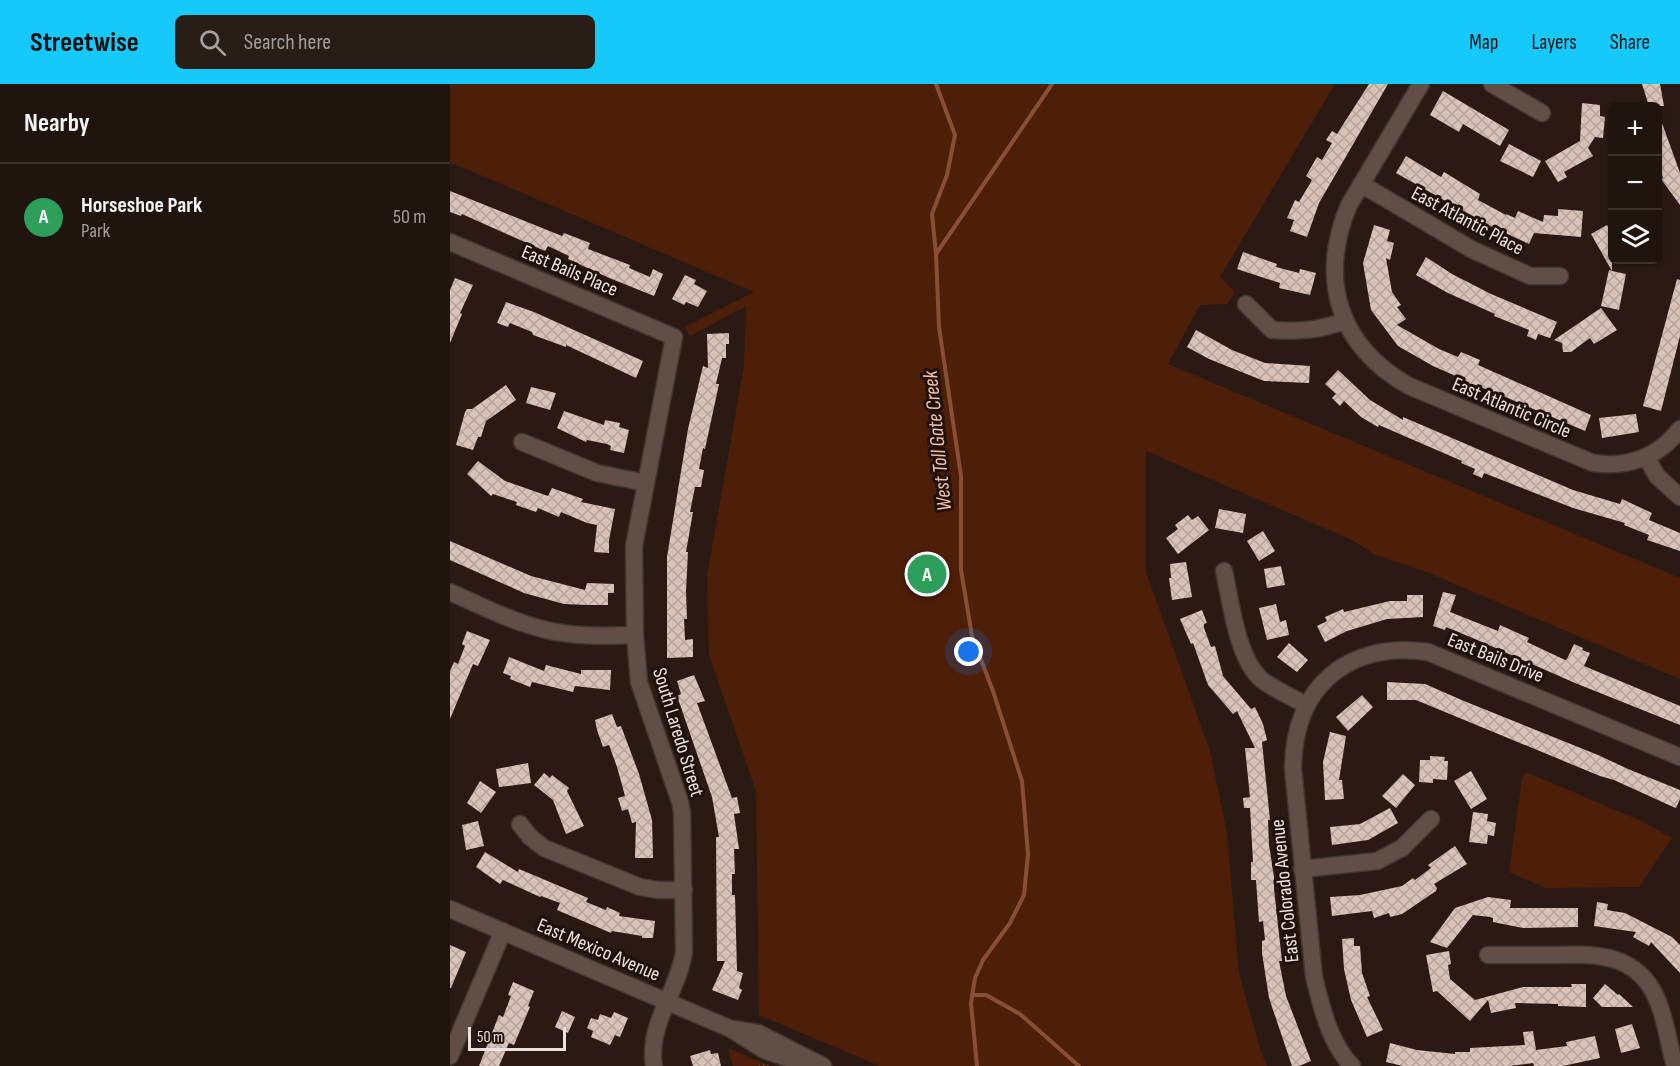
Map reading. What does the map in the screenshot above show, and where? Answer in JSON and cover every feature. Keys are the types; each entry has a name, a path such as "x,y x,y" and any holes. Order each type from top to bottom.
{"street":[{"name":"East Atlantic Circle","path":"1421,84 1361,184 1341,225 1335,245 1335,282 1346,321 1366,353 1381,368 1408,386 1593,463 1622,464 1646,457 1670,441 1680,429"},
{"path":"1492,84 1542,113"},
{"name":"East Atlantic Place","path":"1361,184 1471,249 1530,276 1560,276"},
{"name":"East Bails Place","path":"450,242 674,337"},
{"path":"1246,304 1272,330 1292,332 1314,330 1346,321"},
{"name":"South Laredo Street","path":"654,1066 655,1033 680,970 684,952 684,890 680,802 639,682 634,546 674,337"},
{"path":"522,442 597,473 646,483"},
{"path":"1646,457 1657,476 1680,497"},
{"path":"1224,571 1241,647 1252,669 1263,680 1306,705"},
{"path":"450,593 514,620 545,630 588,636 636,635"},
{"name":"East Bails Drive","path":"1306,705 1320,687 1346,664 1361,657 1377,652 1406,649 1428,652 1680,756"},
{"name":"East Colorado Avenue","path":"1306,705 1296,732 1293,749 1311,957 1321,1007 1333,1039 1352,1066"},
{"path":"1302,869 1377,861 1402,848 1431,819"},
{"path":"520,824 530,837 544,848 640,887 684,890"},
{"name":"East Mexico Avenue","path":"450,909 731,1029 764,1050 810,1066"},
{"path":"450,1056 503,931"},
{"path":"1488,955 1590,954 1623,962 1636,970 1654,993 1675,1066"},
{"name":"East Mexico Avenue","path":"731,1029 758,1032 823,1066"}],"green space":[{"path":"450,84 1335,84 1220,277 1235,292 1227,304 1200,305 1168,364 1680,578 1680,679 1424,571 1376,555 1352,540 1146,451 1146,572 1210,751 1227,833 1239,973 1260,1049 1267,1066 880,1066 759,1015 756,791 709,655 707,576 744,366 746,306 690,336 685,327 754,292 450,162"},
{"path":"1526,772 1641,821 1672,838 1639,887 1546,888 1509,872 1522,779"},
{"path":"728,1048 770,1066 733,1066"}],"building":[{"path":"1369,84 1388,84 1319,203 1307,237 1290,231 1294,220 1287,218 1295,200 1299,202 1312,180 1306,176 1317,157 1322,160 1332,143 1326,140 1332,131 1337,134"},
{"path":"1642,84 1660,84 1664,106 1662,102 1648,102"},
{"path":"1443,91 1509,130 1500,146 1463,124 1459,132 1430,115"},
{"path":"1582,103 1600,105 1600,116 1605,117 1603,138 1595,137 1588,148 1593,156 1564,172 1567,177 1558,182 1545,161 1580,141"},
{"path":"1662,123 1680,173 1680,205 1662,180"},
{"path":"1509,144 1541,161 1533,177 1500,161"},
{"path":"1406,156 1441,177 1444,172 1480,194 1478,200 1515,218 1518,211 1543,222 1544,215 1558,216 1558,209 1583,211 1581,237 1534,233 1529,244 1490,226 1396,173"},
{"path":"450,191 562,236 564,233 590,243 588,249 630,265 629,268 650,277 653,269 663,274 654,296 568,259 569,256 548,246 545,251 462,214 461,216 450,212"},
{"path":"1374,225 1390,230 1387,241 1394,243 1390,260 1386,258 1392,292 1401,305 1397,307 1406,319 1397,325 1439,349 1458,357 1461,352 1480,360 1478,365 1591,415 1585,431 1489,390 1456,382 1458,377 1398,346 1371,310 1363,263"},
{"path":"1607,225 1608,264 1591,234"},
{"path":"1243,252 1277,264 1276,267 1299,273 1300,269 1316,273 1310,295 1279,288 1280,283 1237,269"},
{"path":"1426,257 1452,274 1491,294 1557,322 1550,338 1538,334 1536,340 1527,336 1529,330 1494,316 1495,314 1448,293 1416,275"},
{"path":"1609,270 1626,274 1619,310 1601,306"},
{"path":"685,275 696,280 694,284 707,291 698,307 686,302 684,305 672,299"},
{"path":"455,278 473,285 450,343 450,290"},
{"path":"1677,279 1680,280 1680,336 1661,411 1643,406"},
{"path":"506,302 534,312 643,361 636,378 566,345 566,347 533,335 532,332 510,323 508,327 497,323"},
{"path":"1601,308 1617,330 1594,344 1590,338 1571,352 1563,352 1562,343 1554,340"},
{"path":"1196,330 1232,350 1265,363 1310,366 1309,383 1264,381 1209,359 1187,347"},
{"path":"729,333 726,358 722,358 716,384 719,384 699,469 704,470 701,487 695,487 690,512 693,512 686,552 688,552 687,619 684,619 685,640 693,639 693,657 667,658 667,557 688,429 703,366 708,368 707,334"},
{"path":"1338,370 1370,400 1403,420 1403,417 1573,490 1620,504 1622,499 1652,513 1649,520 1680,533 1680,551 1647,540 1649,535 1624,525 1625,523 1573,508 1484,473 1482,478 1473,474 1475,469 1461,463 1462,461 1379,425 1378,427 1361,417 1344,401 1340,406 1332,398 1336,394 1325,384"},
{"path":"506,385 516,400 486,421 481,437 478,437 473,450 456,445 467,409 472,409"},
{"path":"531,387 556,393 550,410 526,403"},
{"path":"564,411 604,425 605,420 620,423 619,427 629,430 624,453 610,450 611,446 607,444 587,440 586,442 557,428"},
{"path":"1636,414 1639,432 1602,438 1599,418"},
{"path":"478,461 505,481 548,496 552,488 583,499 581,502 615,509 609,553 594,552 597,525 561,512 559,517 538,508 536,512 516,505 517,502 493,494 491,496 467,474"},
{"path":"1219,509 1246,514 1243,533 1215,528"},
{"path":"1188,515 1192,520 1198,516 1209,530 1178,554 1166,538 1178,529 1175,525"},
{"path":"1263,531 1275,551 1259,561 1247,541"},
{"path":"450,541 531,576 585,590 587,583 614,584 614,593 608,593 608,605 588,605 564,604 524,593 450,560"},
{"path":"1186,562 1192,597 1172,600 1170,564"},
{"path":"1281,566 1285,585 1267,588 1264,569"},
{"path":"1443,592 1456,595 1450,612 1498,631 1500,625 1529,638 1527,642 1565,660 1574,644 1583,648 1582,650 1590,653 1584,666 1680,706 1680,725 1575,683 1446,627 1445,630 1433,626"},
{"path":"1407,595 1423,595 1423,617 1387,619 1347,631 1325,642 1317,626 1327,621 1325,617 1343,609 1344,612 1390,601 1407,601"},
{"path":"1276,604 1280,622 1286,620 1289,635 1267,640 1259,608"},
{"path":"1202,610 1207,623 1204,624 1204,628 1211,647 1215,646 1223,676 1251,709 1255,707 1267,740 1262,742 1270,820 1268,820 1269,845 1282,961 1279,961 1286,996 1311,1061 1299,1066 1292,1066 1269,998 1262,953 1262,941 1265,940 1263,921 1259,922 1256,880 1251,880 1251,862 1253,862 1250,808 1244,808 1243,798 1250,797 1245,748 1255,748 1237,711 1233,714 1208,685 1193,643 1191,644 1180,619"},
{"path":"467,631 490,640 478,666 473,664 450,719 450,671 454,662 458,664 465,646 462,644"},
{"path":"1289,643 1308,660 1297,672 1277,657"},
{"path":"509,657 544,671 546,665 581,674 581,670 611,670 610,690 575,686 573,692 532,682 530,687 510,679 511,676 503,673"},
{"path":"694,675 705,701 697,703 732,798 737,797 740,813 734,814 739,849 734,849 735,874 732,874 732,895 735,895 737,971 743,973 739,988 742,990 738,1000 712,990 725,961 717,961 716,837 719,837 712,797 677,696 681,694 677,681"},
{"path":"1387,682 1425,684 1680,790 1680,799 1676,808 1614,780 1416,700 1387,700"},
{"path":"1362,695 1373,707 1348,731 1336,717"},
{"path":"612,714 617,727 621,726 639,774 652,820 653,858 635,858 636,822 632,823 628,809 622,811 618,798 625,796 617,767 609,745 603,747 597,730 595,720"},
{"path":"1330,732 1346,736 1339,780 1342,780 1344,799 1325,800 1323,762"},
{"path":"1430,756 1445,757 1444,761 1448,761 1447,780 1433,779 1433,783 1419,782 1420,760 1430,760"},
{"path":"528,763 531,783 499,787 496,769"},
{"path":"1471,771 1487,799 1471,809 1454,781"},
{"path":"544,773 550,778 552,775 569,788 567,791 584,826 566,834 553,800 534,785"},
{"path":"1403,774 1415,785 1396,808 1382,796"},
{"path":"480,781 496,792 481,813 467,803"},
{"path":"1390,808 1398,823 1368,840 1332,845 1330,827 1360,824"},
{"path":"1473,812 1488,814 1487,821 1496,823 1494,836 1488,835 1487,844 1469,842"},
{"path":"478,821 484,846 466,850 462,825"},
{"path":"1455,846 1467,864 1434,884 1436,891 1402,914 1390,917 1389,913 1374,918 1372,911 1332,916 1330,897 1360,895 1402,886 1431,868 1428,865"},
{"path":"485,852 518,872 519,869 588,898 586,902 606,910 607,907 620,913 619,916 655,921 653,938 642,938 642,936 612,931 611,933 557,910 560,903 540,897 503,880 500,884 476,867"},
{"path":"1488,897 1511,900 1510,908 1578,908 1578,927 1523,928 1493,922 1493,918 1490,917 1473,915 1447,948 1430,942 1455,908"},
{"path":"1597,902 1608,904 1607,910 1625,913 1672,937 1680,945 1680,973 1651,942 1649,946 1633,937 1636,932 1594,926"},
{"path":"1354,938 1354,946 1360,946 1362,973 1370,996 1367,997 1383,1030 1367,1037 1351,1000 1344,969 1342,939"},
{"path":"450,945 466,952 451,988 450,988"},
{"path":"1449,951 1450,979 1475,1000 1523,987 1572,987 1571,984 1586,984 1586,1007 1515,1003 1516,1008 1491,1013 1488,1000 1470,1021 1437,991 1433,992 1426,955"},
{"path":"513,982 534,991 528,1006 530,1007 514,1045 509,1043 499,1066 479,1066 499,1015 503,1017 511,996 508,995"},
{"path":"1605,984 1633,1007 1602,1007 1593,998"},
{"path":"562,1011 575,1017 568,1033 555,1027"},
{"path":"614,1012 628,1018 620,1037 615,1035 610,1045 591,1037 593,1031 587,1028 591,1018 598,1020 600,1014 611,1018"},
{"path":"1632,1024 1640,1048 1621,1053 1615,1029"},
{"path":"1533,1031 1536,1050 1567,1046 1566,1042 1595,1036 1600,1058 1563,1066 1534,1066 1533,1063 1509,1066 1403,1066 1386,1062 1390,1043 1417,1050 1455,1054 1455,1052 1470,1052 1470,1048 1525,1045 1523,1032"},
{"path":"710,1050 711,1054 718,1053 721,1066 693,1066 690,1056"}],"waterway":[{"name":"West Toll Gate Creek","path":"936,84 955,135 947,175 932,214 939,327 961,476 961,570 972,636 993,691 1022,781 1028,854 1024,895 1010,923 983,960 975,978 971,1003 977,1066"},
{"path":"936,254 1052,84"},
{"path":"972,995 986,995 1020,1014 1079,1066"}],"place":[{"name":"Horseshoe Park","path":"927,574"}]}
